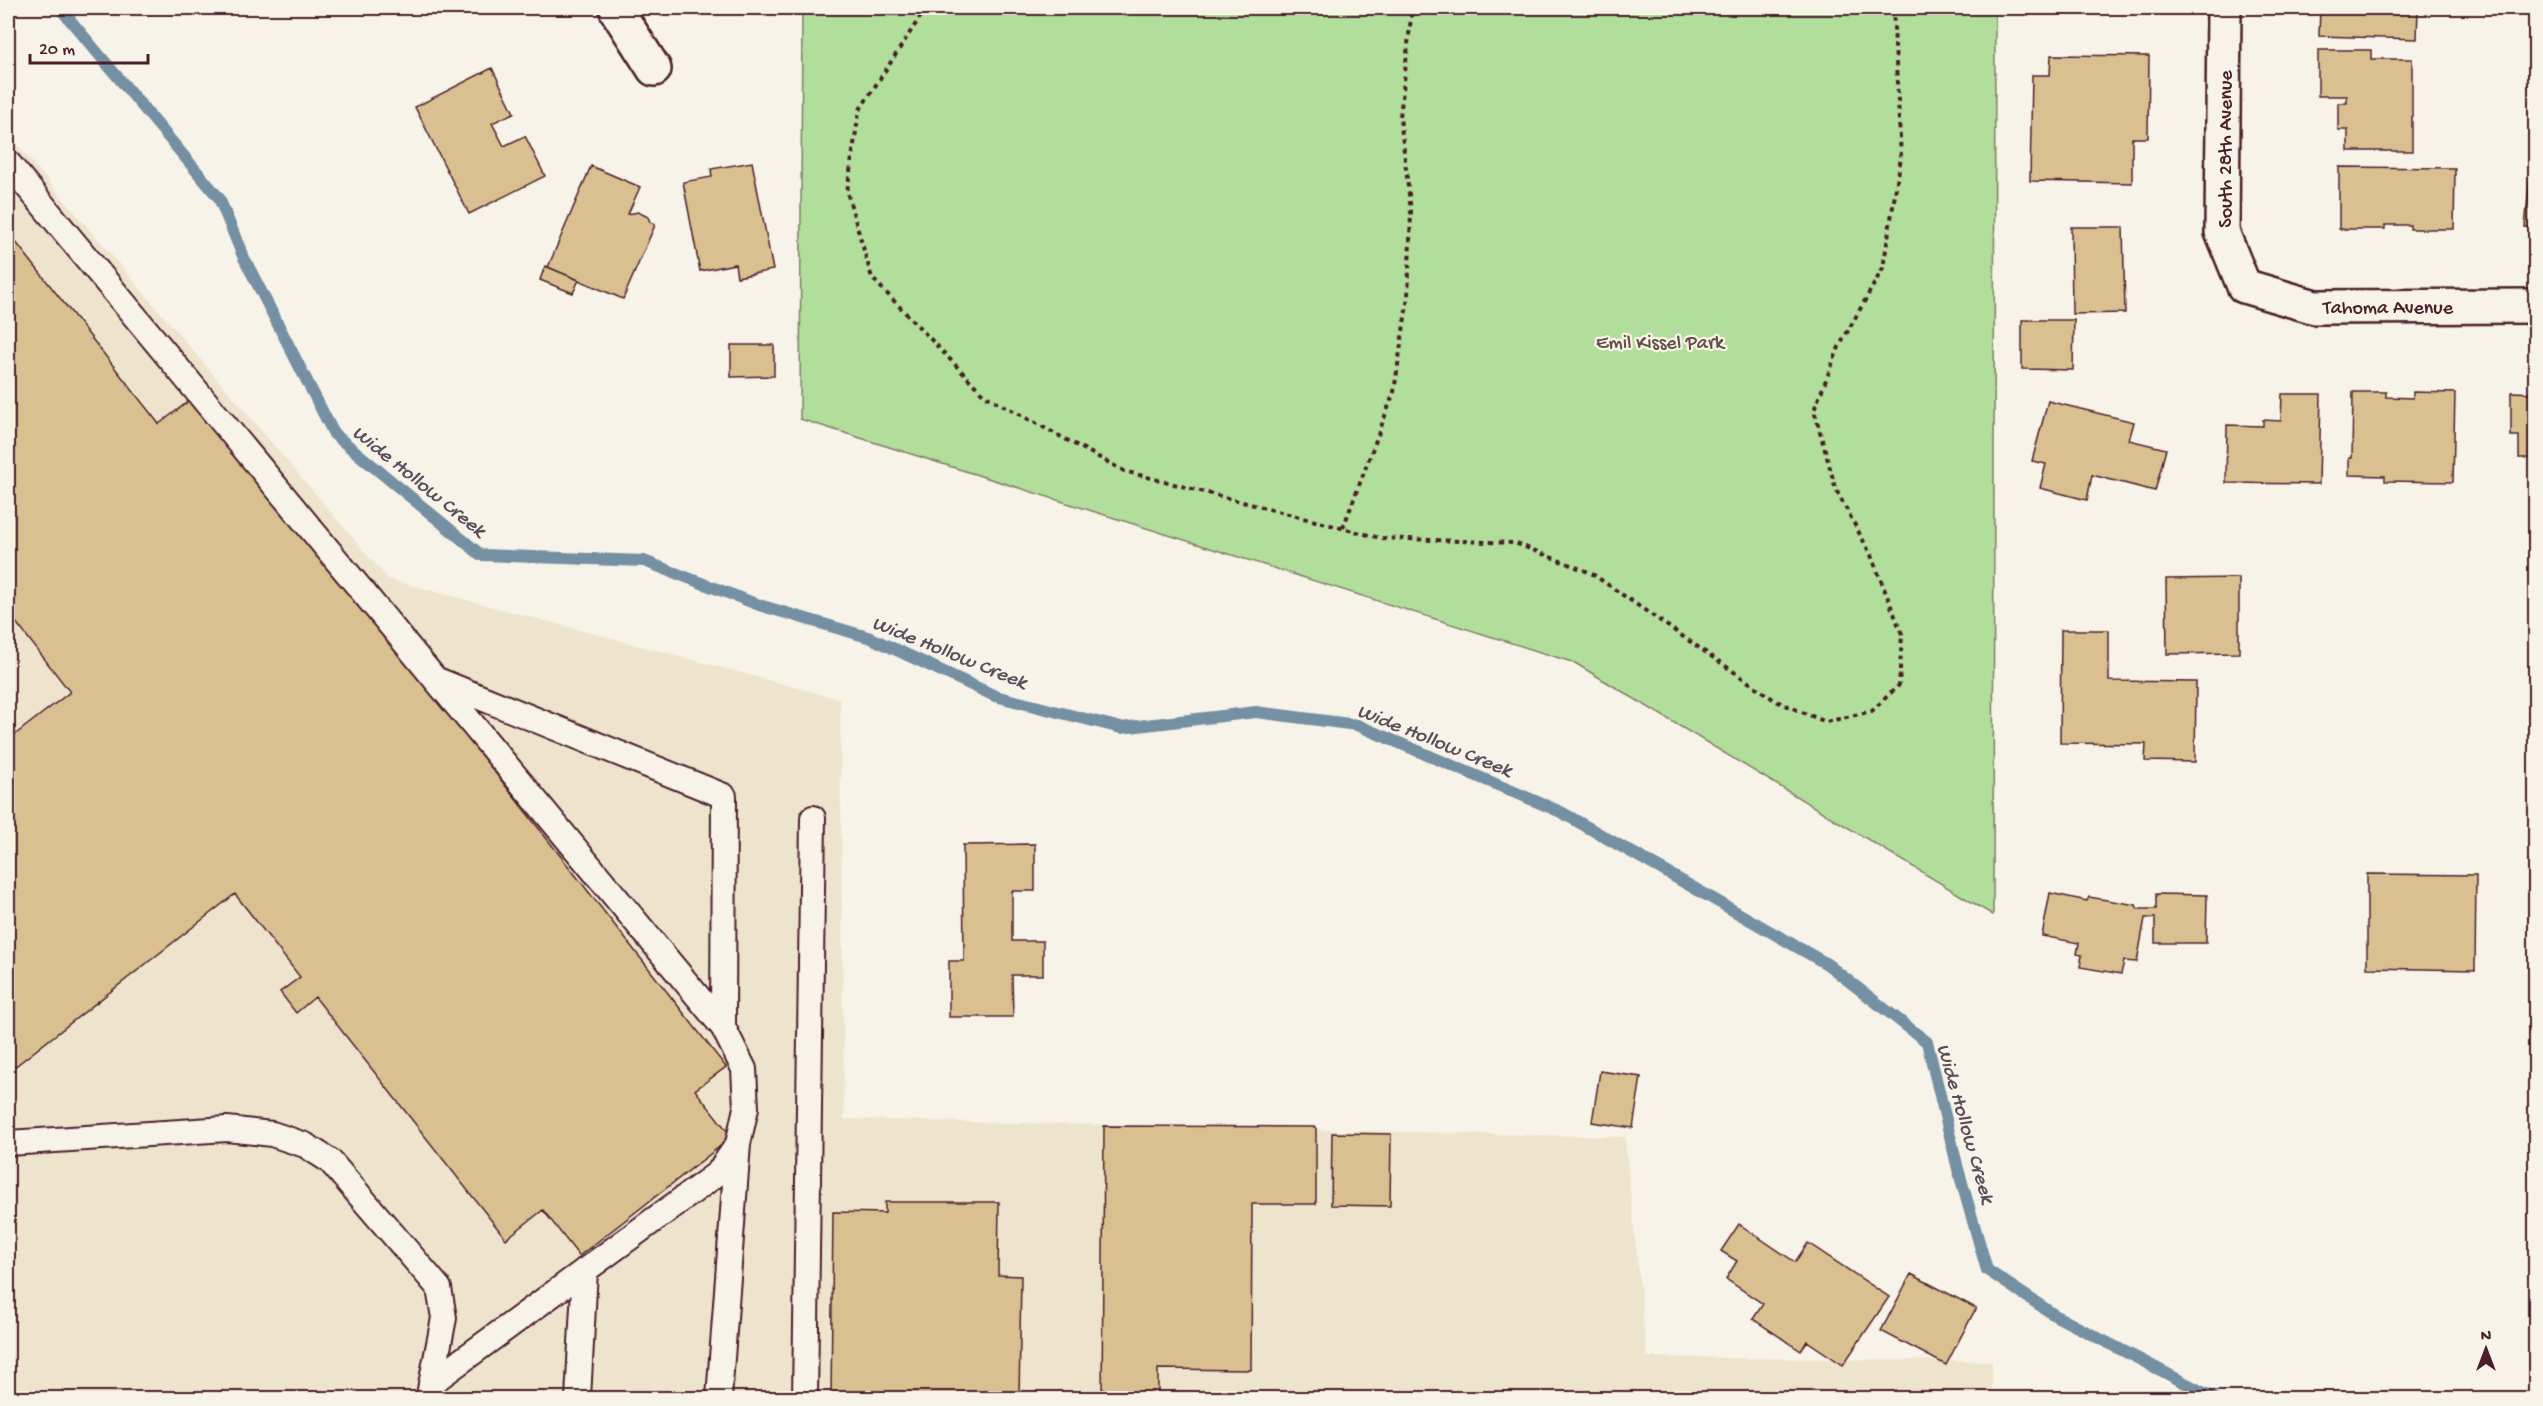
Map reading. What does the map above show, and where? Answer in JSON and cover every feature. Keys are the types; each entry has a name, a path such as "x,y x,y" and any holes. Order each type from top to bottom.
{"street":[{"path":"617,8 654,69"},
{"name":"South 28th Avenue","path":"2224,8 2222,232 2244,286"},
{"name":"Tahoma Avenue","path":"2244,286 2315,307 2535,306"}],"lane":[{"path":"8,163 723,1027 744,1069 746,1108 738,1144 719,1398"},
{"path":"433,678 724,796 723,1027"},
{"path":"805,1398 813,818"},
{"path":"8,1143 227,1129 272,1134 305,1145 330,1161 439,1288 444,1318 430,1391"},
{"path":"430,1391 585,1270 718,1173 738,1144"},
{"path":"578,1398 585,1270"}],"path":[{"path":"926,8 859,111 847,192 872,278 984,395 1124,471 1380,538 1515,543 1591,573 1776,701 1826,722 1872,711 1899,685 1902,634 1871,555 1836,490 1814,410 1839,347 1883,268 1901,157 1893,8"},
{"path":"1343,528 1394,392 1408,297 1411,212 1400,117 1412,8"}],"shaded area":[{"path":"8,134 388,579 840,699 844,1119 1625,1137 1647,1357 1992,1361 1992,1398 8,1398"}],"green space":[{"name":"Emil Kissel Park","path":"802,8 1995,8 1993,915 1575,663 800,419"}],"building":[{"path":"2320,8 2418,8 2417,39 2319,36"},
{"path":"2318,50 2371,50 2371,59 2412,59 2412,151 2348,151 2348,130 2338,130 2338,103 2347,103 2347,96 2318,96"},
{"path":"2051,55 2149,56 2148,138 2132,138 2132,183 2030,181 2032,75 2050,75"},
{"path":"492,68 514,113 492,123 504,146 525,136 545,176 469,214 415,107"},
{"path":"2532,156 2536,157 2536,228 2525,227"},
{"path":"752,162 773,270 737,277 735,264 700,271 683,182 712,177 711,169"},
{"path":"591,166 640,187 628,214 638,212 648,217 655,225 623,299 548,267"},
{"path":"2339,167 2455,168 2454,229 2410,229 2410,225 2385,225 2385,229 2339,229"},
{"path":"2071,227 2123,227 2125,313 2072,314"},
{"path":"8,232 159,424 198,394 726,1067 695,1090 732,1137 579,1256 543,1210 506,1239 315,997 296,1013 280,992 300,977 235,894 8,1072 8,740 70,692 8,612"},
{"path":"545,266 579,280 573,293 540,280"},
{"path":"2022,320 2074,320 2073,370 2022,369"},
{"path":"731,345 774,345 774,376 731,377"},
{"path":"2353,392 2386,392 2386,397 2413,398 2413,392 2455,393 2453,482 2385,481 2385,476 2349,475 2349,458 2352,458"},
{"path":"2511,392 2536,393 2536,458 2519,458 2519,436 2511,436"},
{"path":"2282,394 2321,394 2319,484 2226,483 2227,425 2263,426 2263,420 2281,421"},
{"path":"2048,401 2134,422 2129,440 2166,449 2155,491 2092,475 2087,500 2040,488 2046,464 2032,461"},
{"path":"2239,578 2239,653 2167,654 2166,579"},
{"path":"2061,630 2109,630 2109,681 2196,682 2195,762 2145,761 2146,744 2060,743"},
{"path":"1035,844 1035,891 1012,891 1012,941 1043,941 1043,975 1012,975 1013,1017 949,1017 949,961 964,961 963,845"},
{"path":"2367,874 2476,875 2475,970 2367,968"},
{"path":"2050,893 2087,901 2089,897 2136,905 2138,909 2156,909 2156,894 2207,895 2206,943 2155,943 2155,918 2145,918 2137,962 2124,961 2121,974 2080,967 2082,955 2077,954 2079,943 2042,936"},
{"path":"1600,1071 1641,1077 1633,1128 1592,1122"},
{"path":"1104,1126 1316,1127 1316,1204 1252,1204 1251,1370 1158,1369 1158,1398 1102,1398"},
{"path":"1332,1133 1391,1134 1390,1206 1331,1205"},
{"path":"885,1202 999,1202 998,1275 1021,1276 1019,1398 831,1398 833,1212 885,1213"},
{"path":"1739,1224 1795,1262 1808,1243 1889,1297 1843,1365 1807,1341 1801,1351 1753,1319 1763,1304 1726,1279 1737,1261 1721,1251"},
{"path":"1911,1274 1976,1308 1946,1365 1881,1331"}],"waterway":[{"name":"Wide Hollow Creek","path":"60,8 219,198 243,256 334,434 481,555 644,561 759,605 871,638 995,696 1121,728 1256,712 1357,725 1561,812 1827,964 1927,1042 1958,1169 1987,1270 2056,1316 2214,1398"}]}
